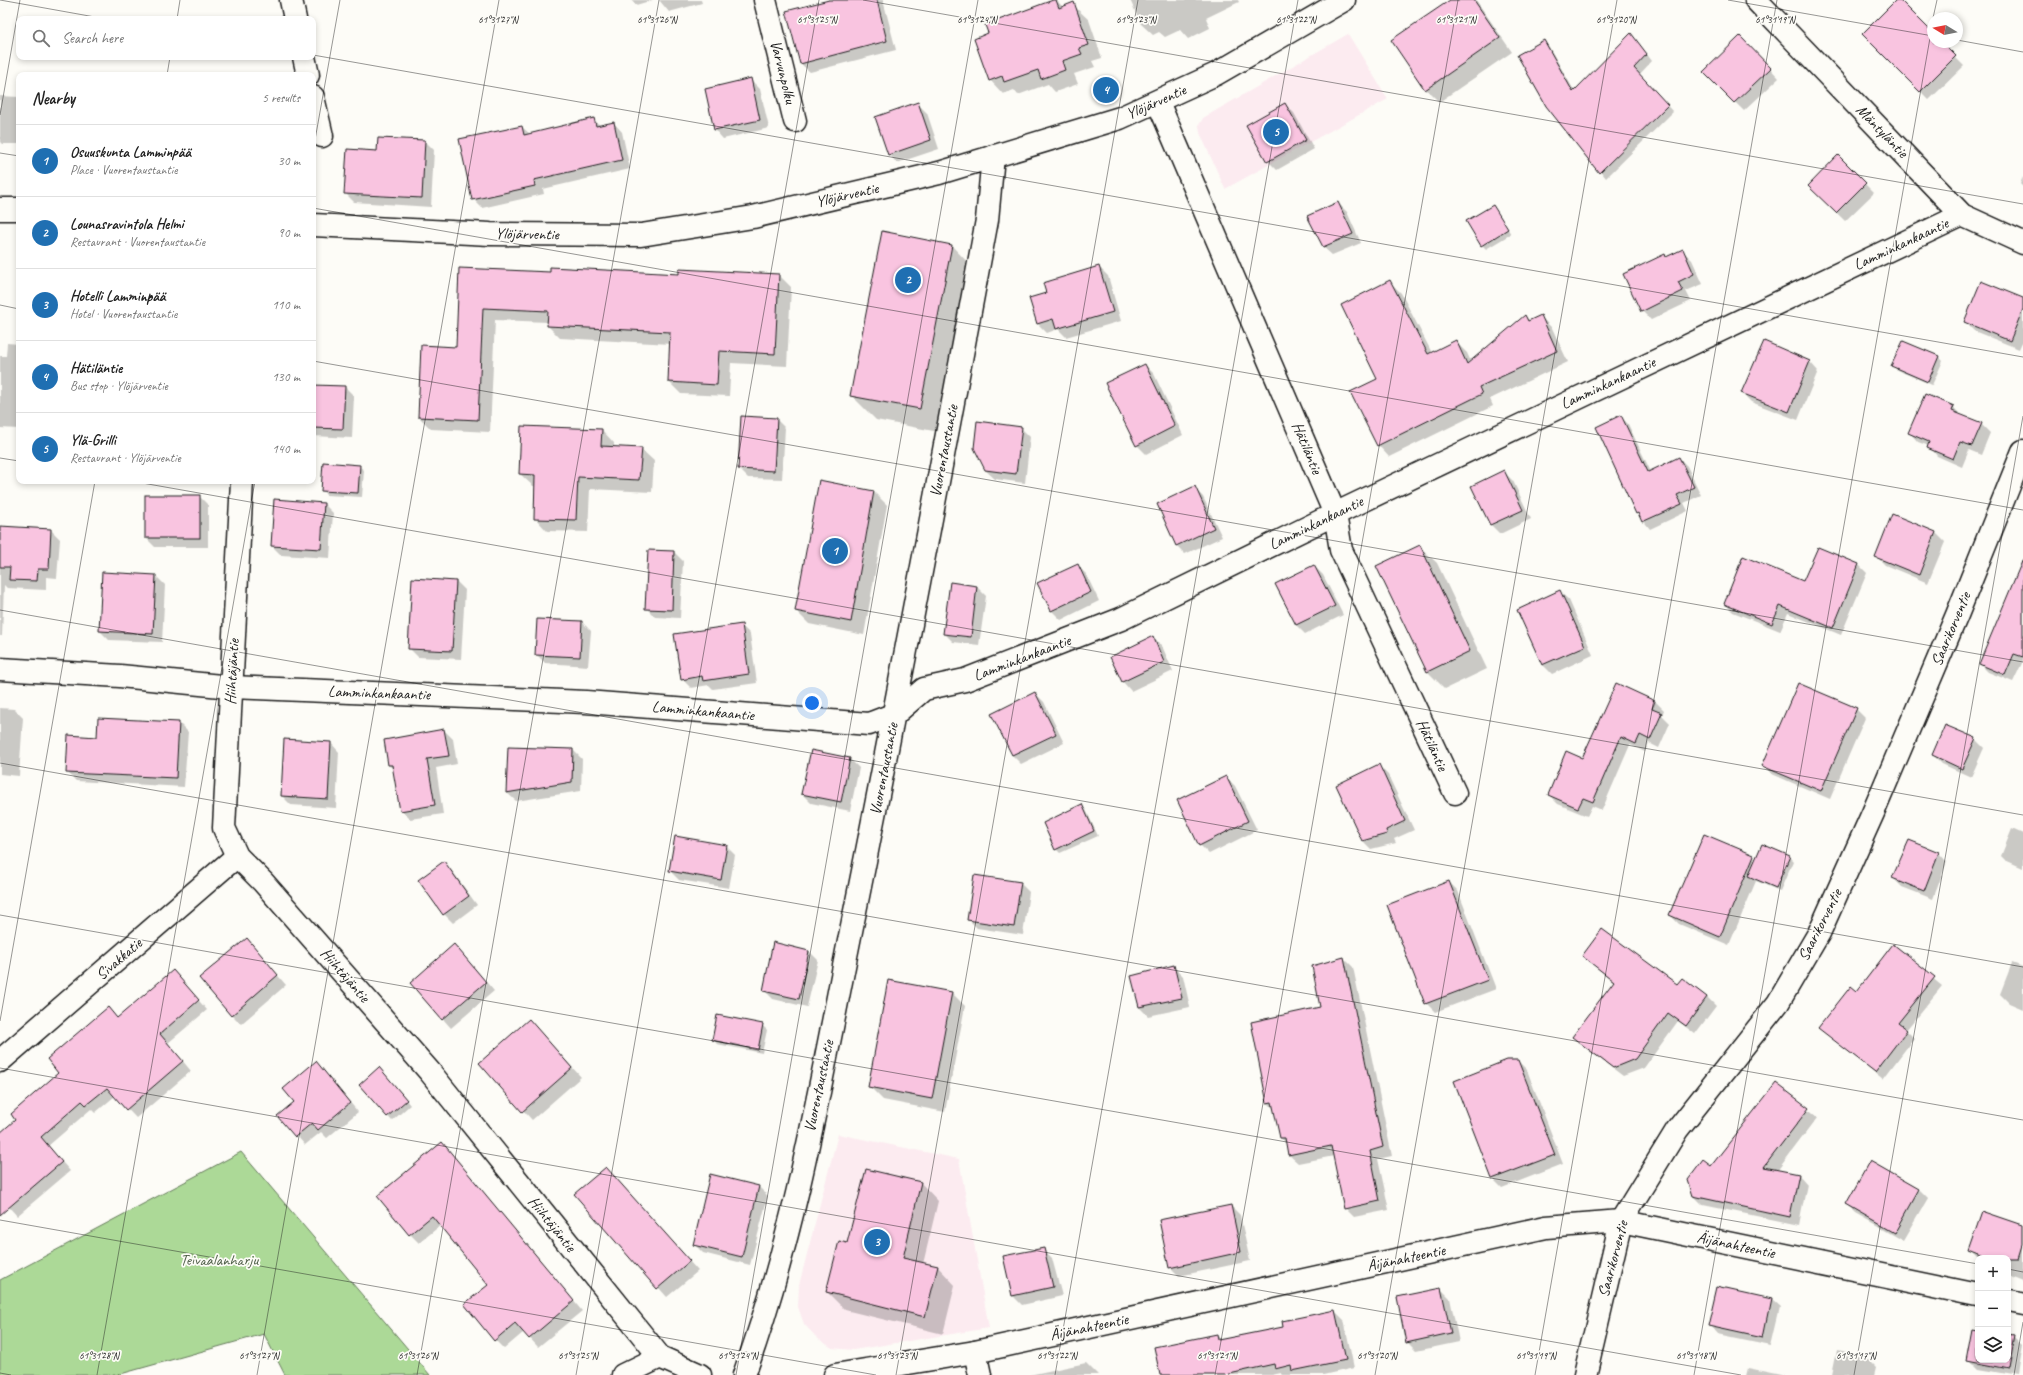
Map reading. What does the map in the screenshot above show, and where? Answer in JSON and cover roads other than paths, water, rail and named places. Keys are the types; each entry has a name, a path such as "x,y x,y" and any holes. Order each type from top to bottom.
{"street":[{"path":"291,0 294,16"},
{"name":"Varvunpolku","path":"765,0 795,120"},
{"name":"Ylöjärventie","path":"316,224 483,234 641,235 753,218 939,173 1120,118 1158,102 1216,74 1344,0"},
{"name":"Mäntyläntie","path":"1756,0 1962,215 2023,243"},
{"path":"305,60 307,72"},
{"name":"Hätiläntie","path":"1158,102 1335,514 1341,550 1454,793"},
{"path":"316,110 322,136"},
{"name":"Vuorentaustantie","path":"745,1375 785,1247 831,1029 895,714 987,220 993,156"},
{"path":"0,208 16,209"},
{"name":"Lamminkankaantie","path":"0,669 120,676 231,687 586,702 869,724 895,714 924,689 965,680 1121,619 1335,514 1962,215"},
{"name":"Saarikorventie","path":"1585,1375 1621,1221 1677,1130 1778,1003 1819,933 1873,813 1957,615 2023,451"},
{"name":"Hiihtäjäntie","path":"242,484 224,828 237,856 263,882 430,1072 660,1358 700,1375"},
{"name":"Sivakkatie","path":"0,1060 237,856"},
{"name":"Äijänahteentie","path":"835,1375 976,1352 1546,1227 1621,1221 1975,1293"},
{"path":"2011,1302 2023,1304"},
{"path":"976,1352 980,1375"},
{"path":"623,1375 660,1358"}],"place":[{"name":"Hätiläntie","path":"1106,90"},
{"name":"Ylä-Grilli","path":"1276,132"},
{"name":"Lounasravintola Helmi","path":"908,280"},
{"name":"Osuuskunta Lamminpää","path":"835,551"},
{"name":"Hotelli Lamminpää","path":"877,1242"}],"park label":[{"name":"Teivaalanharju","path":"219,1260"}]}
